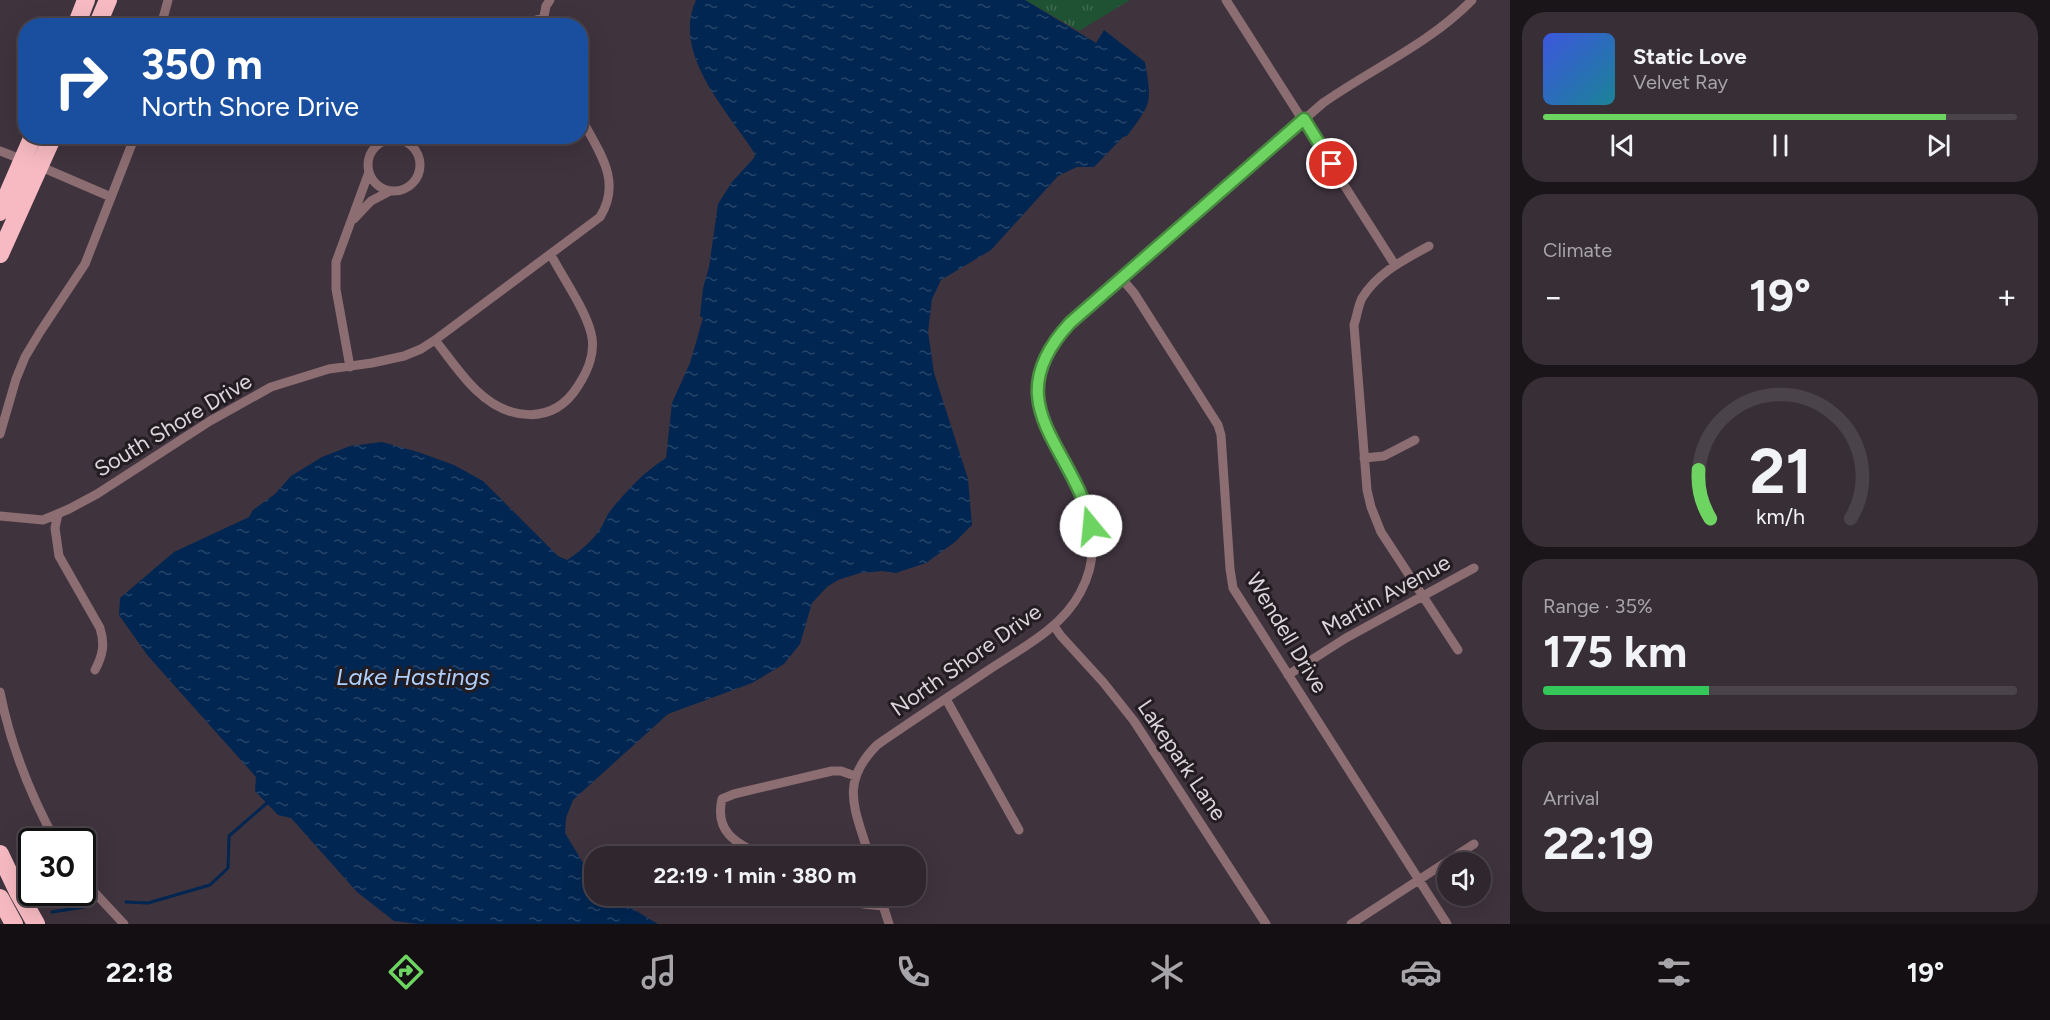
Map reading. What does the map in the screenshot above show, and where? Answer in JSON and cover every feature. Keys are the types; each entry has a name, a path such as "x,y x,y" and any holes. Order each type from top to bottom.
{"highway":[{"path":"79,18 86,0"},
{"path":"100,18 108,0"},
{"path":"0,254 31,163 32,144"},
{"path":"0,212 31,163 46,144"},
{"path":"0,854 36,924"},
{"path":"0,898 14,924"}],"street":[{"path":"163,18 168,0"},
{"path":"543,18 550,0"},
{"path":"1226,0 1395,265"},
{"name":"North Shore Drive","path":"855,776 866,755 877,745 1054,626 1080,593 1091,561 1092,543 1088,510 1041,415 1038,398 1037,382 1047,351 1057,337 1070,323 1304,119 1330,98 1441,29 1472,0"},
{"name":"South Shore Drive","path":"0,516 43,520 58,514 97,494 210,421 271,387 329,369 404,356 435,340 600,218 608,205 611,192 607,170 588,132"},
{"path":"0,434 12,390 25,357 85,264 132,144"},
{"path":"350,367 335,277 336,262 354,219 356,205 369,172 370,156 379,144"},
{"path":"369,172 376,184 390,191 400,191 409,187 419,174 420,158 411,144"},
{"path":"0,151 111,197"},
{"path":"354,219 371,201 390,191"},
{"path":"1429,246 1395,265 1375,280 1361,300 1354,325 1367,490 1381,532 1458,650"},
{"path":"435,340 475,390 506,410 537,415 552,411 566,401 579,384 590,362 591,333 578,303 551,255"},
{"name":"Wendell Drive","path":"1122,279 1134,293 1218,425 1222,444 1233,588 1447,924"},
{"path":"1364,458 1384,456 1415,440"},
{"path":"58,514 55,528 59,556 100,628 103,640 101,659 95,670"},
{"name":"Martin Avenue","path":"1288,675 1346,638 1474,568"},
{"name":"Lakepark Lane","path":"1054,626 1134,721 1266,924"},
{"path":"0,692 30,787 49,828"},
{"path":"946,699 1019,830"},
{"path":"745,846 734,840 722,825 719,810 722,799 734,794 832,771 841,771 855,776 852,797 866,846"},
{"path":"1352,924 1474,844"},
{"path":"96,894 124,924"},
{"path":"883,906 889,924"}],"green space":[{"path":"1025,0 1130,0 1079,31"}],"water":[{"name":"Lake Hastings","path":"696,0 1025,0 1096,43 1104,30 1145,62 1149,86 1148,102 1127,136 1123,137 1094,167 1077,167 1058,176 991,250 941,280 932,299 928,332 934,373 968,479 972,525 955,542 926,563 896,573 882,571 860,573 838,580 827,587 812,603 800,644 784,664 752,683 668,714 573,800 566,818 565,833 584,864 584,906 628,906 658,924 418,924 394,921 357,892 291,818 278,815 255,791 256,777 148,656 119,615 120,598 174,552 249,517 253,510 275,494 291,476 322,457 350,446 382,442 454,465 483,481 558,556 567,560 592,539 623,495 643,475 666,458 672,403 690,363 703,318 700,316 703,288 709,267 718,204 732,182 755,154 706,81 691,41 690,20"}],"waterway":[{"path":"126,902 148,903 210,885 228,868 229,836 267,803"},
{"path":"52,912 84,907"}],"route":[{"path":"1091,526 1088,510 1041,415 1037,382 1047,351 1070,323 1304,119 1332,164"}]}
